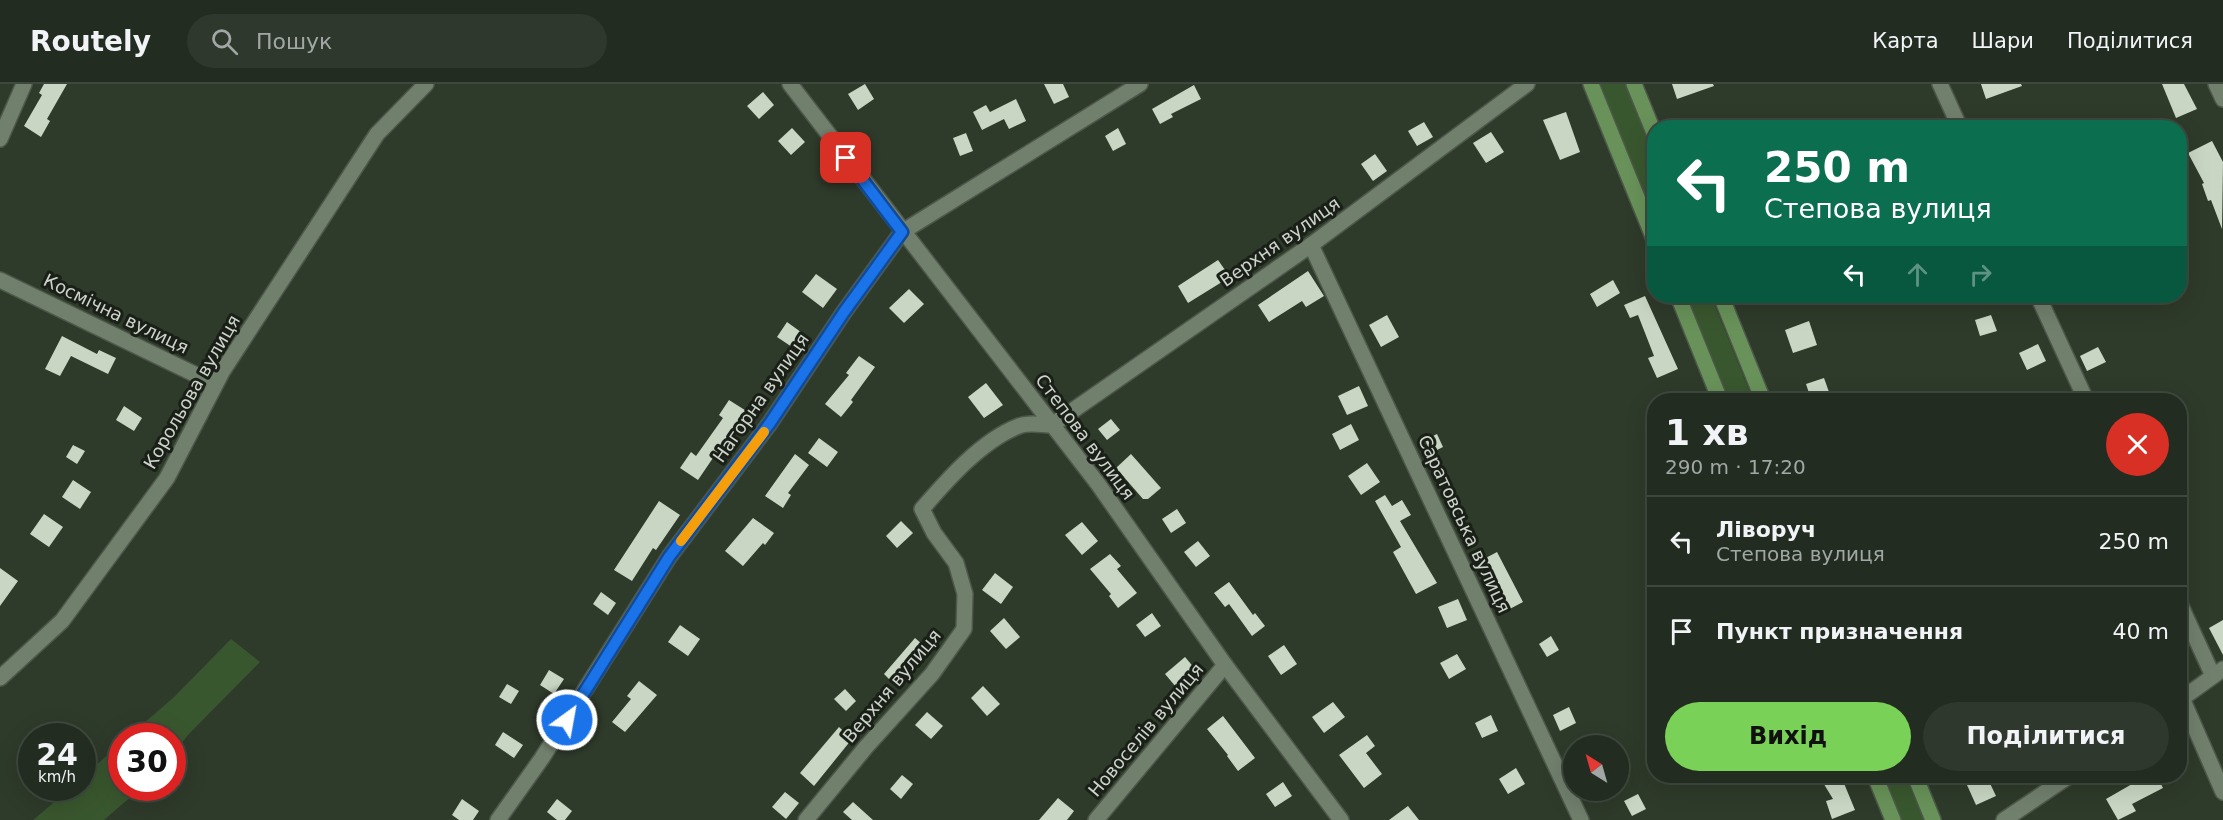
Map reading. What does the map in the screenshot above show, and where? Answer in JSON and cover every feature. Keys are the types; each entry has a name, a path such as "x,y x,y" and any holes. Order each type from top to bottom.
{"main road":[{"path":"1591,84 1647,222"},
{"path":"1634,84 1649,120"},
{"path":"1681,303 1717,393"},
{"path":"1724,303 1760,393"},
{"path":"1878,783 1893,820"},
{"path":"1918,783 1933,820"}],"street":[{"path":"0,139 24,84"},
{"name":"Степова вулиця","path":"790,84 1098,484 1225,665 1341,820"},
{"name":"Нагорна вулиця","path":"498,820 542,758 669,557 770,423 844,312 902,232 1140,84"},
{"name":"Верхня вулиця","path":"807,820 866,747 932,674 964,629 965,594 956,563 934,532 922,509 963,465 993,441 1020,425 1052,425 1311,245 1527,84"},
{"path":"1940,84 1956,120"},
{"path":"2217,84 2223,99"},
{"name":"Корольова вулиця","path":"0,678 62,621 167,478 215,384 377,134 416,87"},
{"name":"Саратовська вулиця","path":"1311,245 1581,820"},
{"name":"Космічна вулиця","path":"0,280 215,384"},
{"path":"2041,303 2083,393"},
{"path":"2187,617 2218,673 2187,695"},
{"name":"Новоселів вулиця","path":"1096,820 1225,665"},
{"path":"2187,712 2223,792"},
{"path":"2004,820 2059,783"}],"green space":[{"path":"1598,84 1625,84 1647,139 1647,205"},
{"path":"1688,303 1714,303 1750,393 1725,393"},
{"path":"231,639 260,662 186,738 186,723 144,723 174,697"},
{"path":"108,755 108,801 126,801 104,820 33,820 56,801 96,801 96,765"},
{"path":"1885,783 1908,783 1924,820 1901,820"}],"building":[{"path":"44,84 67,84 47,119 50,121 41,137 24,126 42,95 39,93"},
{"path":"865,84 874,99 858,110 848,94"},
{"path":"1044,84 1063,84 1069,97 1054,104"},
{"path":"1672,84 1713,84 1714,86 1677,99"},
{"path":"1981,84 2021,84 2022,86 1986,99"},
{"path":"2162,84 2184,84 2197,109 2176,118"},
{"path":"1194,85 1201,99 1171,114 1173,117 1160,124 1152,109"},
{"path":"763,92 774,105 759,119 747,106"},
{"path":"1016,99 1026,121 1009,129 1004,119 982,130 973,112 986,105 990,112"},
{"path":"1566,112 1580,152 1560,160 1543,120"},
{"path":"1424,122 1433,137 1417,146 1408,131"},
{"path":"792,128 805,142 791,155 778,141"},
{"path":"1118,128 1126,144 1113,151 1105,136"},
{"path":"1491,132 1504,152 1486,163 1473,143"},
{"path":"966,133 973,151 960,156 953,138"},
{"path":"2212,141 2223,162 2222,229 2211,200 2208,201 2202,184 2204,183 2188,153"},
{"path":"1375,154 1387,171 1373,181 1361,164"},
{"path":"1218,260 1230,277 1188,303 1178,286"},
{"path":"1308,271 1324,296 1306,307 1302,301 1269,322 1258,305"},
{"path":"816,274 837,289 823,308 802,292"},
{"path":"1613,280 1620,293 1597,307 1590,294"},
{"path":"909,289 924,304 904,323 889,308"},
{"path":"1645,296 1678,369 1657,378 1648,358 1654,356 1638,315 1630,318 1624,305"},
{"path":"1387,315 1399,337 1381,347 1369,325"},
{"path":"1991,315 1997,331 1980,336 1975,320"},
{"path":"1809,321 1817,345 1793,353 1785,330"},
{"path":"787,322 805,335 795,349 777,337"},
{"path":"62,336 97,354 99,350 116,358 108,374 71,356 60,376 45,369"},
{"path":"2038,344 2046,361 2027,370 2019,353"},
{"path":"2098,347 2106,362 2087,371 2080,356"},
{"path":"859,356 875,367 841,417 825,404 849,375 846,373"},
{"path":"1824,378 1829,392 1809,393 1806,384"},
{"path":"986,383 1003,405 984,418 968,397"},
{"path":"1359,386 1368,406 1347,415 1338,396"},
{"path":"729,400 748,412 718,457 715,455 698,480 680,468 691,452 696,456 723,418 719,415"},
{"path":"124,406 142,418 134,431 116,420"},
{"path":"1111,419 1120,430 1107,440 1098,429"},
{"path":"1351,424 1359,440 1340,450 1332,434"},
{"path":"1437,434 1443,447 1431,453 1425,440"},
{"path":"819,438 838,452 827,467 808,453"},
{"path":"73,445 85,451 77,464 66,457"},
{"path":"795,454 809,465 788,493 791,495 783,508 765,496"},
{"path":"1131,454 1161,488 1148,499 1143,499 1116,468"},
{"path":"1367,463 1380,482 1361,495 1348,476"},
{"path":"73,480 91,492 80,509 62,497"},
{"path":"1385,495 1392,506 1402,500 1411,515 1400,521 1437,583 1416,594 1393,552 1401,547 1375,501"},
{"path":"659,501 680,515 656,550 653,548 632,581 614,570"},
{"path":"1177,509 1186,523 1171,533 1162,519"},
{"path":"44,514 63,527 49,547 30,534"},
{"path":"753,518 774,533 743,566 725,551"},
{"path":"901,521 913,533 897,548 886,536"},
{"path":"1082,522 1098,541 1082,555 1065,535"},
{"path":"1198,541 1210,556 1196,567 1184,552"},
{"path":"1497,552 1523,602 1504,612 1495,595 1498,594 1480,561"},
{"path":"1110,554 1121,566 1117,569 1137,593 1118,608 1109,596 1111,594 1090,569"},
{"path":"0,568 18,581 0,606"},
{"path":"995,573 1013,587 1001,604 982,590"},
{"path":"1229,582 1253,615 1255,613 1265,626 1252,636 1229,604 1225,607 1214,593"},
{"path":"601,592 616,603 608,615 593,604"},
{"path":"1458,599 1467,620 1447,628 1438,607"},
{"path":"1152,613 1161,626 1145,637 1136,625"},
{"path":"1004,618 1020,637 1006,649 990,631"},
{"path":"2223,620 2223,655 2209,628"},
{"path":"680,625 700,639 688,656 668,642"},
{"path":"1551,636 1559,650 1547,657 1539,644"},
{"path":"915,638 929,650 897,687 884,674"},
{"path":"1284,645 1297,664 1281,675 1268,656"},
{"path":"1457,654 1466,669 1449,679 1440,663"},
{"path":"1185,657 1196,670 1176,687 1165,674"},
{"path":"549,670 564,679 554,694 540,685"},
{"path":"639,681 657,695 625,732 612,722 631,699 627,696"},
{"path":"507,684 519,691 511,704 499,697"},
{"path":"983,686 1000,704 987,716 971,698"},
{"path":"845,689 856,701 846,711 834,699"},
{"path":"1333,702 1345,717 1324,733 1312,717"},
{"path":"1569,707 1576,723 1560,731 1553,715"},
{"path":"927,712 943,726 931,739 915,725"},
{"path":"1491,715 1498,731 1482,738 1475,723"},
{"path":"1223,716 1255,758 1238,771 1207,729"},
{"path":"839,727 852,739 814,786 800,773"},
{"path":"503,732 523,745 514,758 495,745"},
{"path":"1367,735 1375,746 1366,753 1382,774 1364,788 1339,755"},
{"path":"1516,768 1525,784 1508,794 1499,779"},
{"path":"902,775 913,784 901,799 890,789"},
{"path":"1283,782 1292,796 1275,807 1266,794"},
{"path":"1823,783 1844,783 1855,810 1832,819 1826,801 1833,799"},
{"path":"1990,783 1996,796 1976,805 1967,785"},
{"path":"2134,783 2160,783 2163,788 2132,804 2136,811 2118,820 2106,799"},
{"path":"785,792 799,803 786,819 772,807"},
{"path":"1638,794 1646,809 1632,816 1624,801 1629,801 1629,798"},
{"path":"1058,798 1074,811 1067,820 1039,820"},
{"path":"462,799 479,811 473,820 459,820 452,815"},
{"path":"557,799 572,811 565,820 557,820 547,812"},
{"path":"853,802 873,820 852,820 843,812"},
{"path":"1408,806 1419,820 1389,820"}],"slow traffic":[{"path":"681,541 764,432"}],"route":[{"path":"567,720 669,557 770,423 844,312 902,232 846,158"}]}
